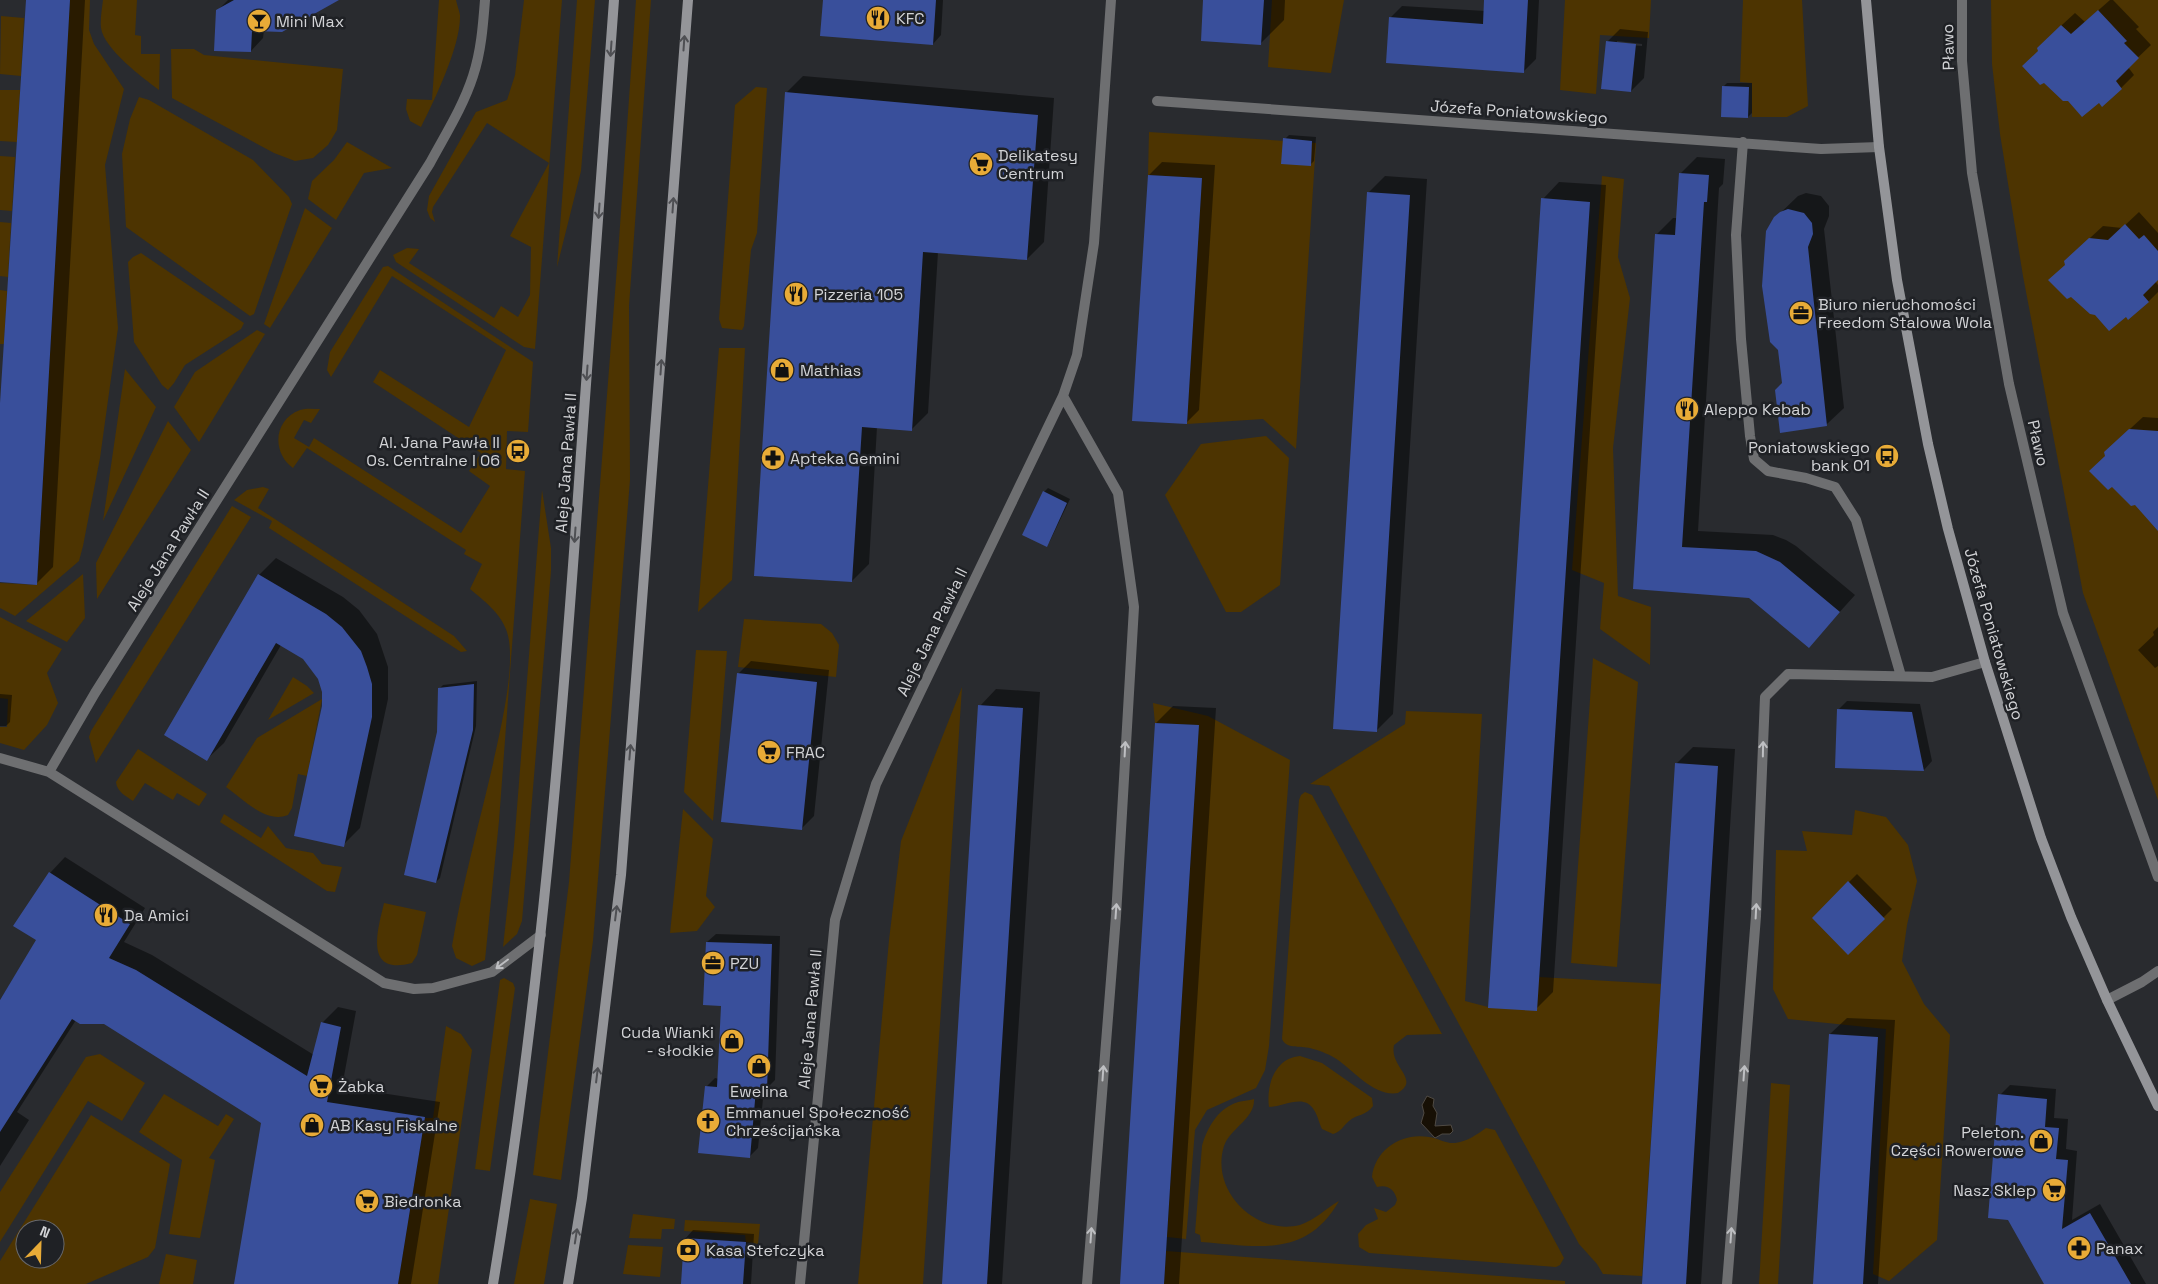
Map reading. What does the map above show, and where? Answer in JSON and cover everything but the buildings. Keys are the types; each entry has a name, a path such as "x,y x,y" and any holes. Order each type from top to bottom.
{"main road":[{"name":"Aleje Jana Pawła II","path":"493,1284 510,1185 541,935 563,700 614,0"},
{"path":"568,1284 582,1198 621,875 688,0"},
{"name":"Józefa Poniatowskiego","path":"1866,0 1879,147 1897,280 1928,444 1948,529 1986,662 2041,838 2064,902 2107,1000 2158,1106"}],"street":[{"name":"Aleje Jana Pawła II","path":"49,772 100,685 430,163 463,101 473,76 480,47 486,0"},
{"name":"Aleje Jana Pawła II","path":"800,1284 835,920 876,784 1063,396 1078,355 1094,244 1111,0"},
{"name":"Pławo","path":"1962,0 1962,61 1972,173 2009,384 2063,612 2158,877"},
{"name":"Józefa Poniatowskiego","path":"1157,101 1821,149 1879,147"},
{"path":"1743,142 1736,235 1741,339 1754,459 1768,471 1806,478 1836,487 1856,520 1901,676"},
{"path":"1063,396 1118,493 1134,607 1116,916 1087,1284"},
{"path":"1727,1284 1756,916 1763,786 1765,697 1788,674 1932,677 1986,662"},
{"path":"0,758 49,772 384,983 414,989 433,988 492,972 541,935"},
{"path":"2107,1000 2142,982 2158,971"}],"shaded area":[{"path":"70,0 90,0 89,30 94,44 124,89 105,165 118,328 100,458 79,561 15,616 0,608 0,583 37,585"},
{"path":"103,0 137,0 135,35 141,36 141,54 160,54 159,90 116,54 109,45 101,28"},
{"path":"439,0 456,0 460,15 459,27 446,72 421,127 410,121 406,109 407,99 432,100"},
{"path":"524,0 562,0 535,349 524,347 396,262 393,255 407,248 419,249 409,263 494,318 501,306 518,317 530,295 531,247 510,236 549,163 487,123 433,207 432,212 435,222 430,218 427,210 429,196 476,112 507,100 515,75"},
{"path":"577,0 595,0 581,171 557,267"},
{"path":"636,0 651,0 629,306 630,480 593,941 561,1180 533,1175 569,882"},
{"path":"1272,0 1344,0 1331,73 1268,67"},
{"path":"1565,0 1651,0 1649,38 1600,35 1596,94 1560,90"},
{"path":"1743,0 1802,0 1808,106 1787,117 1752,117 1752,83 1740,82"},
{"path":"1991,0 2158,0 2158,800 2083,593 2023,276 2000,134 1992,64"},
{"path":"1,16 24,18 21,76 0,74"},
{"path":"171,49 194,49 204,55 343,69 337,130 328,145 313,158 295,161 274,153 172,98"},
{"path":"756,87 767,88 757,233 751,250 744,326 742,330 722,328 719,319 735,105"},
{"path":"0,90 20,90 17,142 0,141"},
{"path":"139,97 149,100 253,160 289,197 292,204 254,314 250,316 126,227 122,154 130,119"},
{"path":"1149,132 1316,143 1296,449 1263,419 1187,424 1202,178 1148,175"},
{"path":"347,142 392,168 364,173 336,220 308,199 312,181 334,160"},
{"path":"0,156 15,157 12,211 0,210"},
{"path":"1602,176 1624,179 1618,257 1630,298 1613,448 1618,596 1651,607 1650,665 1600,629 1604,583 1572,570"},
{"path":"305,208 332,228 270,328 264,324"},
{"path":"0,222 11,223 8,277 0,276"},
{"path":"141,253 244,323 241,329 185,365 168,390 162,385 134,342 128,262"},
{"path":"388,266 533,362 528,432 507,431 506,469 525,471 499,821 485,960 472,966 456,958 452,946 466,877 500,734 510,661 510,645 501,619 492,608 470,589 482,564 464,554 466,550 307,448 293,468 286,462 279,446 278,437 280,429 291,415 302,409 320,409 311,423 304,420 294,438 309,447 314,438 461,533 490,486 469,471 481,453 373,382 380,370 469,427 506,350 392,276 331,377 327,370 330,352 383,267"},
{"path":"0,290 7,291 4,344 0,344"},
{"path":"257,330 265,334 199,442 174,407 195,372"},
{"path":"719,348 745,348 732,580 698,612"},
{"path":"125,369 156,407 103,521"},
{"path":"168,421 191,450 97,599 96,563"},
{"path":"1266,436 1289,458 1280,585 1241,612 1226,612 1165,495 1201,444"},
{"path":"263,487 269,489 258,508 454,636 467,651 461,652 269,528 272,521 234,500 247,490"},
{"path":"542,490 551,548 551,571 522,921 517,934 503,947 514,846"},
{"path":"232,506 251,517 96,763 89,737 91,731"},
{"path":"83,574 85,618 67,642 26,621"},
{"path":"0,617 62,649 47,673 58,703 47,725 24,750 0,743 0,727 7,727 8,699 0,698"},
{"path":"744,619 821,624 832,633 839,645 836,677 738,667"},
{"path":"696,650 727,651 713,821 684,792"},
{"path":"1593,658 1638,682 1617,967 1571,963"},
{"path":"293,677 314,693 268,720"},
{"path":"962,687 923,1284 858,1284 889,940 901,841"},
{"path":"322,699 307,776 298,774 292,808 288,815 280,817 263,813 247,804 226,787 257,738"},
{"path":"1153,703 1208,716 1290,760 1269,1046 1265,1070 1256,1088 1207,1110 1195,1130 1186,1239 1167,1237 1199,725 1155,723"},
{"path":"1406,711 1482,714 1465,1001 1488,1007 1539,977 1661,984 1642,1276 1603,1274 1597,1264 1579,1244 1329,786 1310,784 1405,724"},
{"path":"138,749 207,794 199,806 177,793 173,800 145,783 133,801 122,793 116,782"},
{"path":"1305,792 1312,795 1442,1034 1407,1035 1394,1045 1396,1060 1406,1077 1404,1088 1398,1093 1381,1091 1329,1055 1309,1048 1287,1045 1282,1039 1299,800"},
{"path":"683,809 713,839 706,896 715,907 697,931 670,933"},
{"path":"1855,810 1886,817 1908,845 1917,881 1907,925 1902,961 1924,1004 1950,1035 1937,1240 1889,1281 1873,1274 1886,1029 1788,1019 1773,989 1776,850 1807,851 1802,831 1852,835"},
{"path":"224,814 261,838 268,826 286,848 313,853 322,864 342,867 335,892 327,891 220,822"},
{"path":"384,903 426,912 417,955 412,963 396,965 386,963 380,957 377,948 377,937"},
{"path":"504,978 513,983 515,988 490,1171 475,1169 500,980"},
{"path":"446,1026 461,1034 472,1050 438,1284 398,1284 425,1118 433,1118"},
{"path":"100,1054 145,1083 122,1121 88,1101 0,1242 0,1192 86,1057"},
{"path":"1300,1056 1322,1063 1372,1098 1373,1106 1333,1134 1322,1129 1314,1110 1305,1102 1293,1102 1269,1107 1269,1090 1278,1067 1291,1058"},
{"path":"1771,1083 1790,1085 1778,1284 1759,1284"},
{"path":"164,1094 218,1126 226,1114 234,1119 209,1158 215,1160 200,1238 169,1234 182,1160 139,1132"},
{"path":"1427,1096 1434,1099 1433,1106 1437,1113 1435,1126 1451,1125 1453,1131 1450,1134 1442,1134 1435,1138 1421,1123 1424,1113 1422,1105"},
{"path":"1254,1099 1251,1112 1227,1140 1221,1162 1224,1178 1230,1193 1240,1206 1252,1216 1267,1223 1283,1227 1305,1223 1339,1201 1326,1220 1296,1241 1279,1245 1261,1246 1201,1242 1200,1235 1195,1233 1204,1140 1212,1122 1221,1112 1236,1103"},
{"path":"91,1115 170,1164 155,1248 148,1257 86,1284 0,1284 0,1261 15,1237 15,1269 65,1269 65,1219 26,1219"},
{"path":"1486,1128 1495,1130 1564,1258 1560,1265 1556,1267 1369,1253 1359,1247 1358,1234 1366,1225 1378,1219 1374,1208 1386,1212 1395,1205 1397,1200 1395,1193 1388,1187 1377,1187 1372,1177 1378,1158 1384,1151 1400,1140 1409,1137 1429,1137 1455,1143 1472,1137"},
{"path":"530,1199 557,1204 544,1284 514,1284"},
{"path":"633,1214 675,1219 674,1229 662,1229 661,1239 629,1238"},
{"path":"685,1220 760,1224 758,1244 746,1242 745,1235 684,1231"},
{"path":"628,1245 663,1247 660,1277 623,1274"},
{"path":"1166,1251 1565,1281 1565,1284 1164,1284"},
{"path":"166,1254 197,1260 193,1284 159,1284"}],"place":[{"name":"KFC","path":"878,18"},
{"name":"Mini Max","path":"259,21"},
{"name":"Delikatesy Centrum","path":"981,164"},
{"name":"Pizzeria 105","path":"796,294"},
{"name":"Biuro nieruchomości Freedom Stalowa Wola","path":"1801,313"},
{"name":"Mathias","path":"782,370"},
{"name":"Aleppo Kebab","path":"1687,409"},
{"name":"Al. Jana Pawła II Os. Centralne I 06","path":"518,451"},
{"name":"Poniatowskiego bank 01","path":"1887,456"},
{"name":"Apteka Gemini","path":"773,458"},
{"name":"FRAC","path":"769,752"},
{"name":"Da Amici","path":"106,915"},
{"name":"PZU","path":"713,963"},
{"name":"Cuda Wianki - słodkie","path":"732,1041"},
{"name":"Ewelina","path":"759,1066"},
{"name":"Żabka","path":"321,1086"},
{"name":"Emmanuel Społeczność Chrześcijańska","path":"708,1121"},
{"name":"AB Kasy Fiskalne","path":"312,1125"},
{"name":"Peleton. Części Rowerowe","path":"2041,1141"},
{"name":"Nasz Sklep","path":"2054,1190"},
{"name":"Biedronka","path":"367,1201"},
{"name":"Panax","path":"2079,1248"},
{"name":"Kasa Stefczyka","path":"688,1250"}]}
